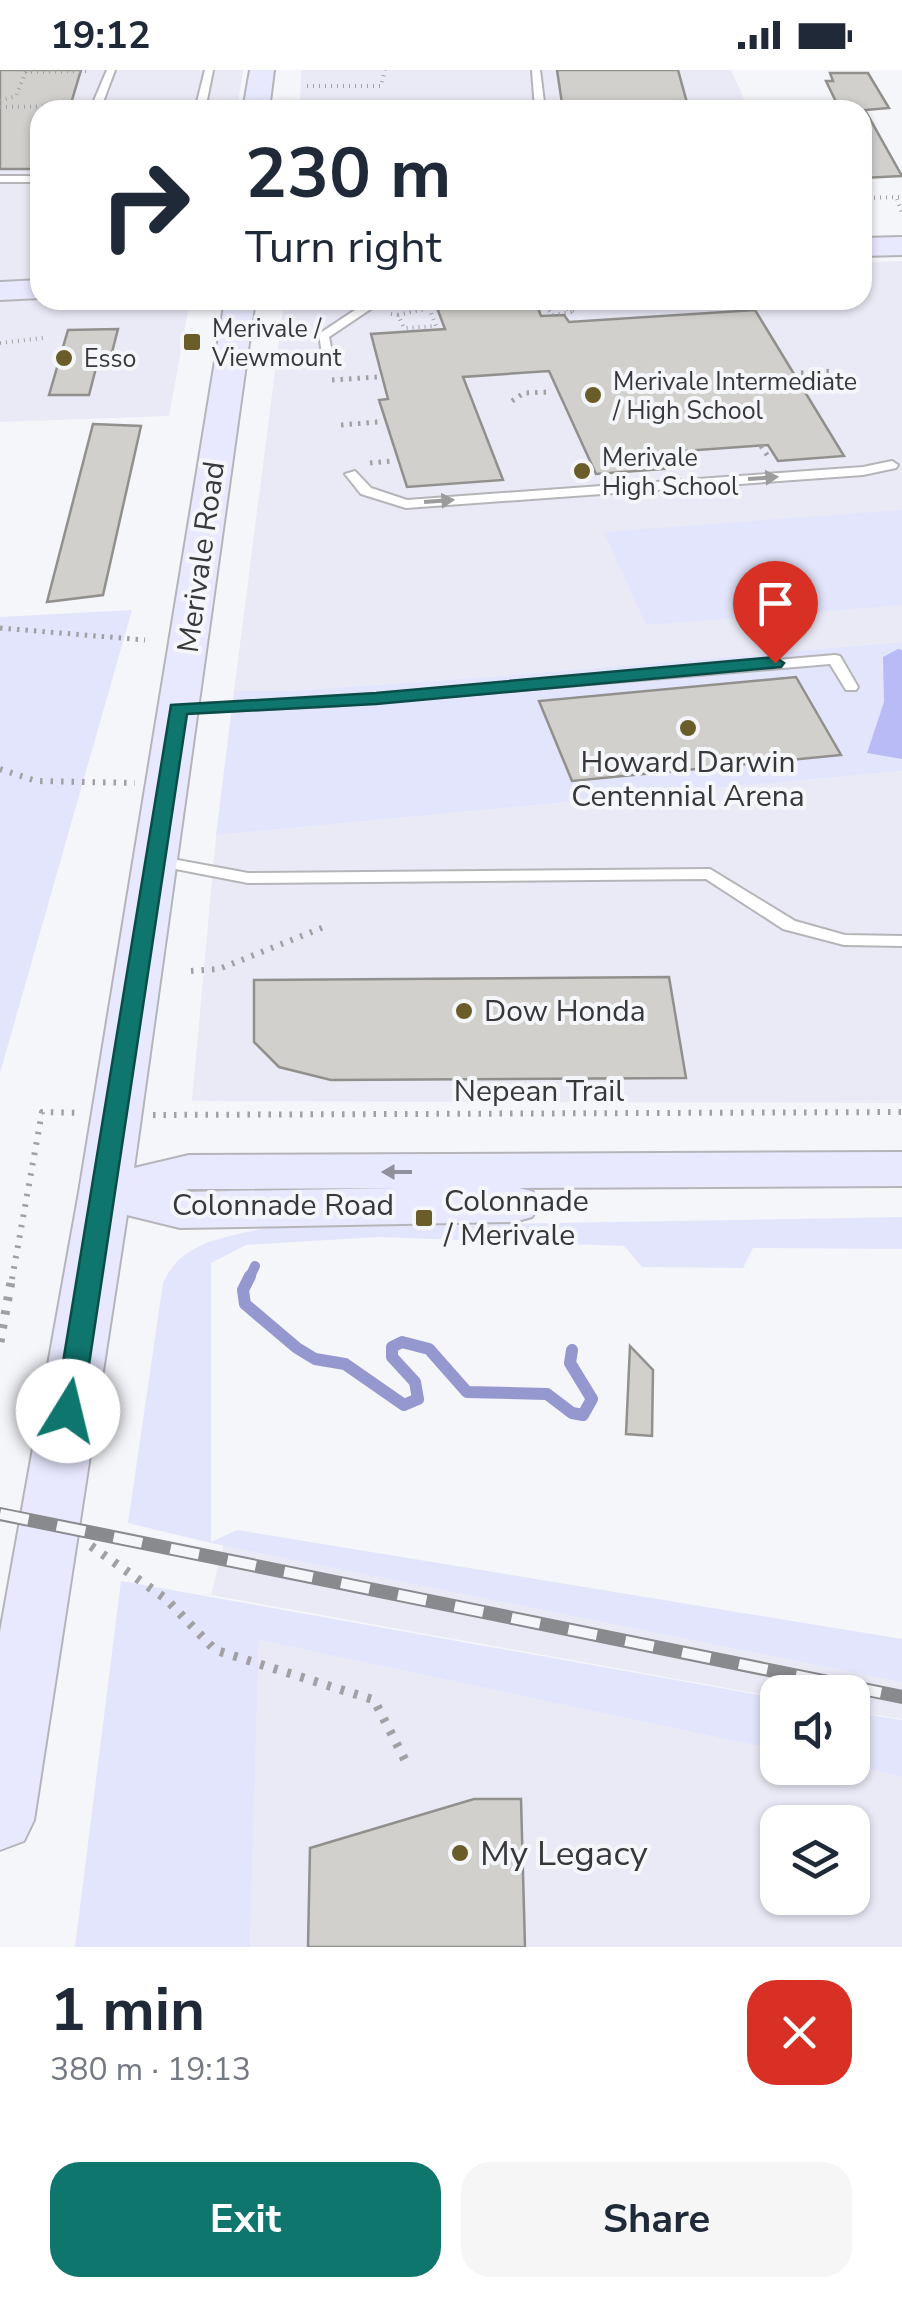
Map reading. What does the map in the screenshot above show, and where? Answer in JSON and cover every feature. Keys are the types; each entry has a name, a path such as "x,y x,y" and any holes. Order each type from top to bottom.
{"main road":[{"path":"258,100 262,70"},
{"path":"872,247 902,246"},
{"path":"0,291 30,290"},
{"name":"Merivale Road","path":"0,1820 105,1192 238,310"},
{"name":"Colonnade Road","path":"105,1192 189,1172 902,1169"},
{"name":"Colonnade Road","path":"105,1192 180,1210 902,1198"}],"lane":[{"path":"100,100 111,70"},
{"path":"202,100 209,70"},
{"path":"536,70 539,100"},
{"path":"0,178 30,178"},
{"path":"326,352 323,336 361,310"},
{"path":"351,474 366,491 406,504 863,471 892,465"},
{"path":"178,709 313,703 835,659 852,687"},
{"path":"154,860 248,878 710,874 789,925 844,940 902,941"}],"path":[{"path":"307,86 380,86 385,70"},
{"path":"0,104 16,96 26,71 86,71"},
{"path":"334,87 348,90"},
{"path":"0,104 30,105"},
{"path":"872,198 900,198 902,214"},
{"path":"385,313 398,315 421,310"},
{"path":"398,315 404,328 436,326 431,310"},
{"path":"549,310 552,315 574,311"},
{"path":"0,344 43,338"},
{"path":"801,373 833,370"},
{"path":"332,380 378,377"},
{"path":"512,401 524,394 552,392"},
{"path":"341,424 378,422"},
{"path":"0,628 145,640"},
{"path":"0,769 36,781 166,785"},
{"path":"191,970 219,970 329,925"},
{"path":"0,1342 42,1112"},
{"name":"Nepean Trail","path":"177,1116 902,1112"},
{"path":"50,1520 166,1599 214,1650 374,1700 406,1762"}],"shaded area":[{"path":"0,70 243,70 238,100 30,100 30,310 188,310 169,416 0,422"},
{"path":"301,70 731,70 744,100 300,100"},
{"name":"Merivale High School","path":"902,261 902,642 487,677 234,691 283,310 872,310 872,263"},
{"path":"902,510 902,605 646,625 604,532"},
{"path":"132,610 0,1073 0,617"},
{"path":"902,642 902,771 216,835 234,691 487,677"},
{"path":"902,650 902,759 867,753 884,702 883,657"},
{"path":"902,771 902,1103 192,1101 216,835"},
{"path":"902,1217 902,1249 753,1248 743,1268 642,1267 624,1246 377,1237 246,1245 211,1263 211,1542 237,1530 902,1639 902,1682 211,1543 128,1523 163,1283 181,1258 206,1243 266,1228"},
{"path":"224,1543 902,1680 902,1719 870,1714 870,1675 760,1675 760,1694 211,1595"},
{"path":"121,1581 760,1695 760,1746 259,1640 250,1947 75,1947"},
{"path":"259,1640 760,1746 760,1785 870,1785 870,1770 902,1777 902,1947 250,1947"},
{"path":"870,1715 902,1720 902,1777 870,1770"}],"building":[{"path":"0,70 81,70 72,100 30,100 30,169 0,169"},
{"path":"557,70 678,70 686,100 562,100"},
{"path":"830,73 868,73 889,108 872,109 872,100 835,100 826,81 833,81"},
{"path":"872,122 902,176 872,178"},
{"name":"Merivale Intermediate / High School","path":"438,310 539,310 541,316 564,315 569,322 755,310 844,456 778,461 768,445 655,453 664,469 596,474 549,371 463,377 503,480 407,487 379,400 388,399 371,334 445,329"},
{"path":"118,329 110,360 98,360 89,395 49,395 68,330"},
{"path":"93,424 141,426 103,595 47,602"},
{"name":"Howard Darwin Centennial Arena","path":"796,677 841,755 572,781 539,701"},
{"name":"Dow Honda","path":"669,977 686,1078 331,1080 279,1067 254,1042 254,980"},
{"path":"630,1346 653,1370 652,1436 626,1434"},
{"path":"474,1799 521,1799 525,1947 308,1947 310,1848"}],"waterway":[{"path":"249,1279 255,1266"},
{"path":"250,1276 243,1290 245,1304 297,1348 315,1359 345,1364 404,1405 418,1399 415,1382 392,1357 392,1347 402,1342 429,1349 467,1392 547,1394 572,1413 583,1415 592,1399 570,1363 572,1350"}],"railway":[{"path":"0,1514 902,1697"}],"place":[{"name":"Merivale / Viewmount","path":"192,342"},
{"name":"Esso","path":"64,358"},
{"name":"Merivale Intermediate / High School","path":"593,395"},
{"name":"Merivale High School","path":"582,471"},
{"name":"Howard Darwin Centennial Arena","path":"688,728"},
{"name":"Dow Honda","path":"464,1011"},
{"name":"Colonnade / Merivale","path":"424,1218"},
{"name":"My Legacy","path":"460,1853"}],"route":[{"path":"68,1411 178,709 277,706 775,663"}]}
